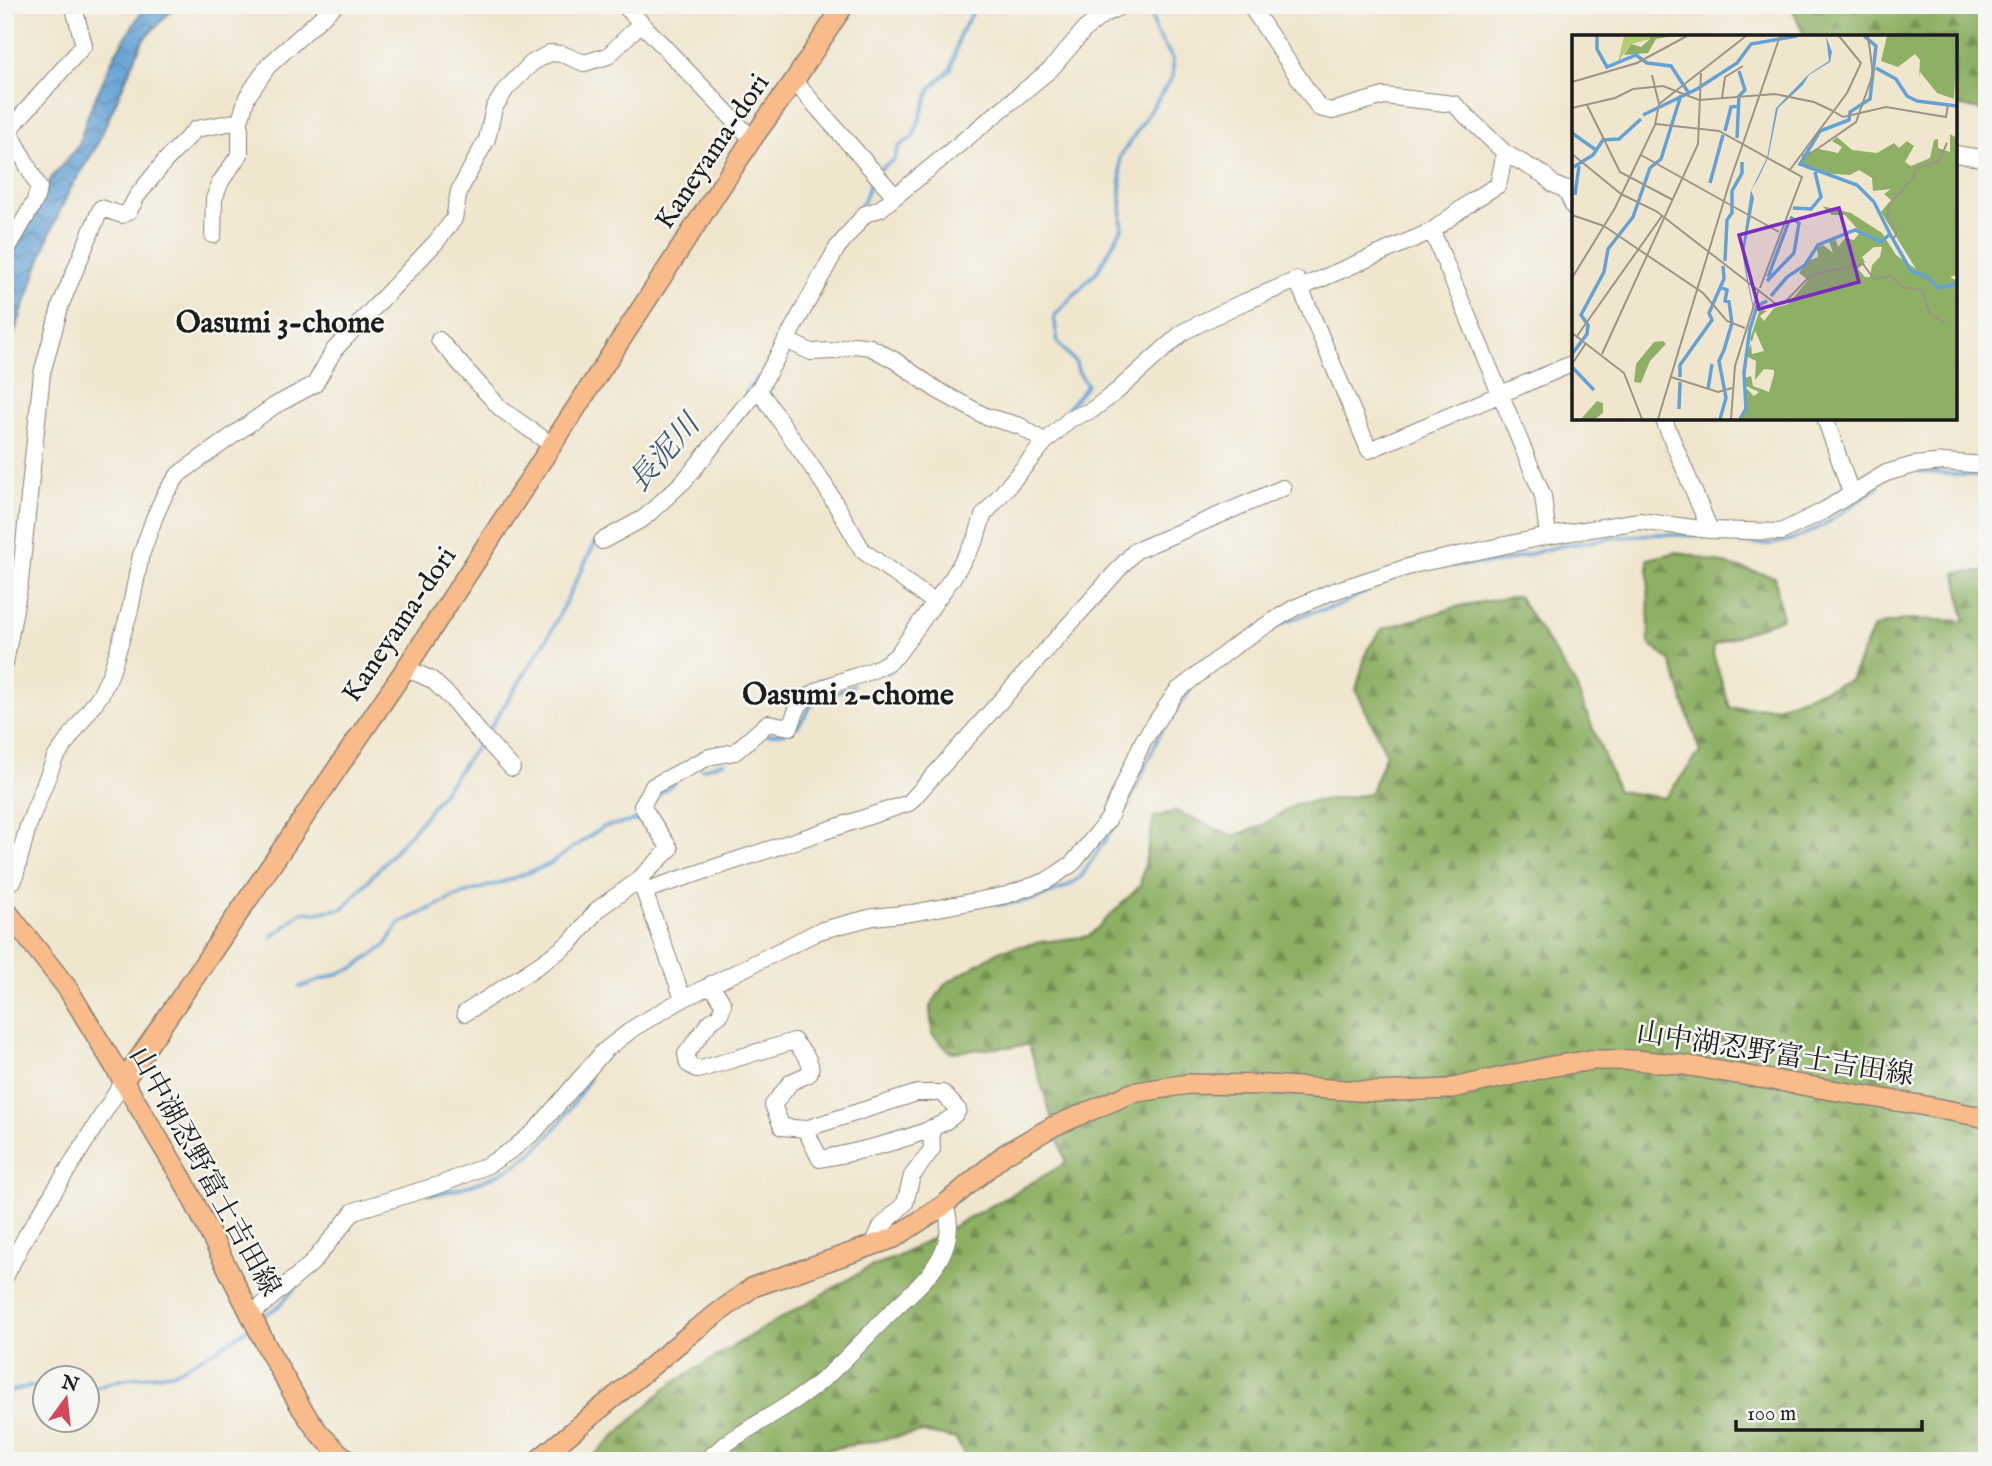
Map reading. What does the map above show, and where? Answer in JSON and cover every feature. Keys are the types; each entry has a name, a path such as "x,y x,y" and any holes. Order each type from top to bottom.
{"main road":[{"name":"Kaneyama-dori","path":"123,1082 406,668 752,139 844,5"},
{"name":"山中湖忍野富士吉田線","path":"5,909 68,989 183,1180 302,1409 319,1433 351,1461"},
{"name":"山中湖忍野富士吉田線","path":"537,1461 695,1330 753,1287 894,1238 944,1205 1005,1154 1052,1127 1132,1093 1188,1084 1267,1085 1375,1093 1448,1089 1580,1062 1634,1060 1684,1065 1987,1118"}],"street":[{"path":"5,253 39,188 7,125 84,45 73,5"},
{"path":"213,236 214,199 221,181 240,154 240,121 247,97 268,66 335,5"},
{"path":"624,5 752,139"},
{"path":"602,541 644,519 685,480 758,389 837,248 865,214 880,209 1051,69 1085,29 1103,15 1123,5"},
{"path":"1250,5 1319,108 1332,111 1384,96 1454,104 1506,153 1570,189"},
{"path":"1977,5 1987,10"},
{"path":"5,883 14,880 28,826 55,758 101,694 111,673 130,610 141,555 165,494 179,474 274,406 315,384 334,350 436,242 454,219 459,191 487,139 494,108 506,89 532,63 550,53 562,54 584,63 608,56 640,24"},
{"path":"794,81 895,195"},
{"path":"5,663 20,582 42,373 61,304 101,208 122,215 129,211 137,196 166,160 196,129 240,121"},
{"path":"1300,288 1432,231 1498,185 1506,153"},
{"path":"1957,154 1987,159"},
{"path":"1432,231 1543,496 1548,536"},
{"path":"640,886 670,849 642,806 653,786 709,757 735,752 768,723 790,727 800,703 828,685 888,664 953,577 976,539 983,516 1045,442 1070,419 1091,410 1116,392 1183,332 1297,280 1369,450 1572,364"},
{"path":"786,340 811,352 834,351 854,345 870,347 985,416 1020,426 1045,442"},
{"path":"439,341 501,409 552,445"},
{"path":"758,389 825,486 863,551 934,602"},
{"path":"1664,420 1710,530"},
{"path":"1826,420 1852,493"},
{"path":"252,1314 312,1263 354,1211 442,1184 488,1165 513,1149 535,1131 604,1051 635,1027 683,999 819,931 873,917 912,913 1007,895 1046,881 1073,863 1108,820 1143,741 1177,691 1241,641 1294,608 1374,577 1417,564 1548,536 1639,521 1710,530 1781,531 1823,511 1886,473 1914,465 1943,462 1987,465"},
{"path":"465,1013 571,942 598,909 640,886 909,803 1135,551 1283,488"},
{"path":"406,668 432,680 512,768"},
{"path":"640,886 683,999"},
{"path":"711,984 723,1004 720,1016 709,1023 686,1054 688,1064 698,1070 794,1041 811,1063 812,1069 809,1074 791,1082 773,1105 782,1127 804,1129 917,1093 943,1093 958,1110 954,1118 931,1128 861,1151 820,1159 804,1129"},
{"name":"Kaneyama-dori","path":"5,1277 26,1236 123,1082"},
{"path":"873,1245 881,1227 905,1203 912,1176 932,1150 931,1128"},
{"path":"706,1461 718,1449 805,1393 829,1374 932,1270 945,1247 948,1233 949,1216 944,1205"}],"green space":[{"path":"1791,5 1960,5 1987,19 1987,112 1957,104 1957,35 1804,35"},
{"path":"1678,552 1775,577 1782,618 1714,645 1713,654 1730,708 1777,707 1850,680 1874,627 1907,619 1965,621 1956,573 1987,571 1987,1461 968,1461 956,1439 923,1432 787,1457 781,1461 588,1461 668,1386 870,1267 899,1256 1066,1163 1029,1045 950,1052 932,1034 930,1007 945,984 1001,950 1089,936 1140,886 1154,817 1176,811 1234,836 1261,826 1295,804 1370,794 1386,753 1356,690 1367,650 1382,629 1464,605 1518,596 1575,684 1618,791 1665,798 1700,752 1671,662 1649,643 1648,559"}],"water":[{"path":"146,5 177,5 143,40 96,147 69,191 50,233 8,351 5,369 5,266 9,255 52,177 79,145 86,119 115,54"}],"waterway":[{"name":"長泥川","path":"880,169 894,160 899,146 913,137 931,88 951,69 960,34 977,5"},
{"path":"1056,422 1087,385 1076,363 1058,343 1054,316 1098,270 1122,228 1120,157 1173,76 1173,59 1156,32 1149,5"},
{"name":"長泥川","path":"855,214 864,201 872,177"},
{"name":"長泥川","path":"746,393 758,377"},
{"name":"長泥川","path":"668,486 702,448"},
{"path":"1921,472 1987,477"},
{"path":"1724,538 1757,544 1790,540 1822,526 1878,487"},
{"path":"1444,566 1498,563 1555,547 1620,537 1658,534 1699,536"},
{"name":"長泥川","path":"486,734 548,637 596,541"},
{"path":"1278,626 1306,614 1340,605 1387,581"},
{"path":"883,672 891,672 898,662"},
{"path":"797,727 814,702 853,685"},
{"path":"997,905 1033,900 1066,887 1081,877 1129,803 1162,729 1190,690"},
{"path":"765,735 785,733"},
{"name":"長泥川","path":"272,936 301,912 317,913 344,908 421,821 481,741"},
{"path":"702,769 724,762"},
{"path":"653,802 676,782"},
{"path":"300,987 354,968 386,945 399,924 459,895 548,865 603,827 638,820 641,816"},
{"path":"797,951 872,925"},
{"path":"431,1195 480,1181 526,1158 553,1131 590,1078"},
{"path":"261,1318 280,1305 297,1286"},
{"path":"102,1385 125,1379 172,1373 223,1346 249,1327"},
{"path":"5,1393 32,1386"}],"district":[{"name":"Oasumi 3-chome","path":"280,324"},
{"name":"Oasumi 2-chome","path":"848,696"}]}
